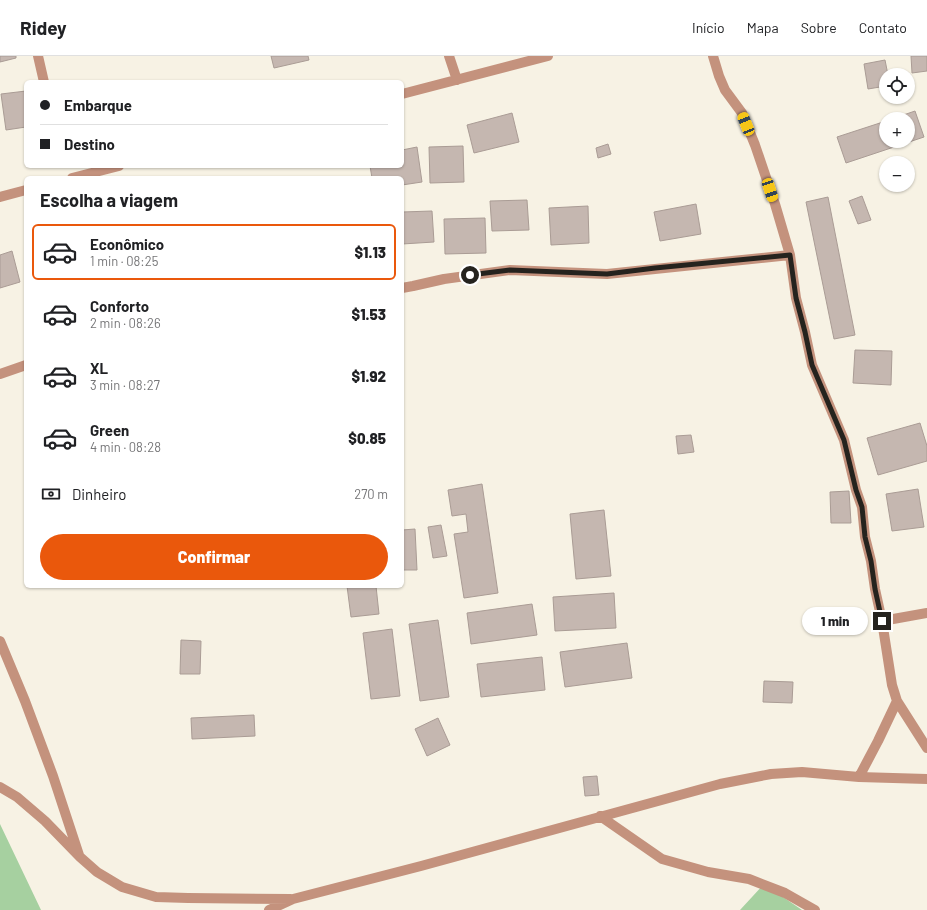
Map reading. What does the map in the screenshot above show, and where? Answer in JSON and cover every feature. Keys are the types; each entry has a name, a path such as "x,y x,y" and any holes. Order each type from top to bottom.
{"street":[{"path":"38,56 44,80"},
{"path":"449,56 457,80"},
{"path":"404,93 548,56"},
{"path":"713,56 724,90 742,113 755,145 775,204 790,255 796,298 812,365 844,440 856,490 862,507 865,537 882,621 890,676 897,701 927,748"},
{"path":"80,176 111,168"},
{"path":"0,196 24,190"},
{"path":"404,288 444,279 510,270 607,274 790,255"},
{"path":"0,374 24,366"},
{"path":"882,621 927,613"},
{"path":"0,641 26,701 51,769 80,857"},
{"path":"859,777 897,701"},
{"path":"269,910 293,898 421,866 720,784 771,774 802,772 859,777 927,779"},
{"path":"0,787 44,821 97,872 122,887 156,896 188,898 293,898"},
{"path":"600,816 662,859 708,872 749,879 785,893 815,910"}],"green space":[{"path":"0,824 41,910 0,910"},
{"path":"764,884 802,910 740,910"}],"building":[{"path":"0,56 16,56 16,58 0,62"},
{"path":"271,56 308,56 309,60 274,68"},
{"path":"911,56 927,56 927,71 915,73 915,68 912,68"},
{"path":"885,60 887,68 879,68 879,87 868,89 864,64"},
{"path":"24,91 24,127 6,130 1,94"},
{"path":"915,111 924,137 915,140 915,112 912,112"},
{"path":"512,113 519,142 474,153 467,125"},
{"path":"879,123 879,148 891,148 846,163 837,137"},
{"path":"608,144 611,154 598,158 596,148"},
{"path":"463,146 464,182 430,183 429,147"},
{"path":"417,147 422,182 404,185 404,176 372,176 370,168 404,168 404,150"},
{"path":"862,196 871,220 858,224 849,201"},
{"path":"828,197 855,335 834,339 806,202"},
{"path":"527,200 529,230 492,231 490,201"},
{"path":"696,204 701,234 660,241 654,212"},
{"path":"588,206 589,243 551,245 549,208"},
{"path":"432,211 434,242 404,244 404,212"},
{"path":"485,218 486,253 445,254 444,219"},
{"path":"12,251 20,282 0,288 0,255"},
{"path":"855,350 892,351 891,385 853,383"},
{"path":"920,423 927,446 927,461 878,475 867,438"},
{"path":"691,435 694,452 678,454 676,436"},
{"path":"482,484 498,593 464,598 454,534 468,532 466,514 452,516 448,490"},
{"path":"918,489 924,527 892,531 886,494"},
{"path":"849,491 851,523 831,523 830,492"},
{"path":"604,510 611,576 576,579 570,514"},
{"path":"441,525 447,556 433,558 428,527"},
{"path":"415,529 417,570 404,570 404,530"},
{"path":"347,588 376,588 379,614 351,617"},
{"path":"614,593 616,628 555,631 553,597"},
{"path":"532,604 537,635 471,644 467,613"},
{"path":"438,620 449,697 420,701 409,624"},
{"path":"392,629 400,696 371,699 363,633"},
{"path":"181,640 201,641 200,674 180,674"},
{"path":"627,643 632,678 565,687 560,652"},
{"path":"542,657 545,690 481,697 477,664"},
{"path":"764,681 793,682 792,703 763,702"},
{"path":"254,715 255,736 192,739 191,718"},
{"path":"438,718 450,745 427,756 415,729"},
{"path":"597,776 599,795 585,796 583,777"}],"route":[{"path":"470,275 510,270 607,274 790,255 796,298 812,365 844,440 856,490 862,507 865,537 882,621"}]}
